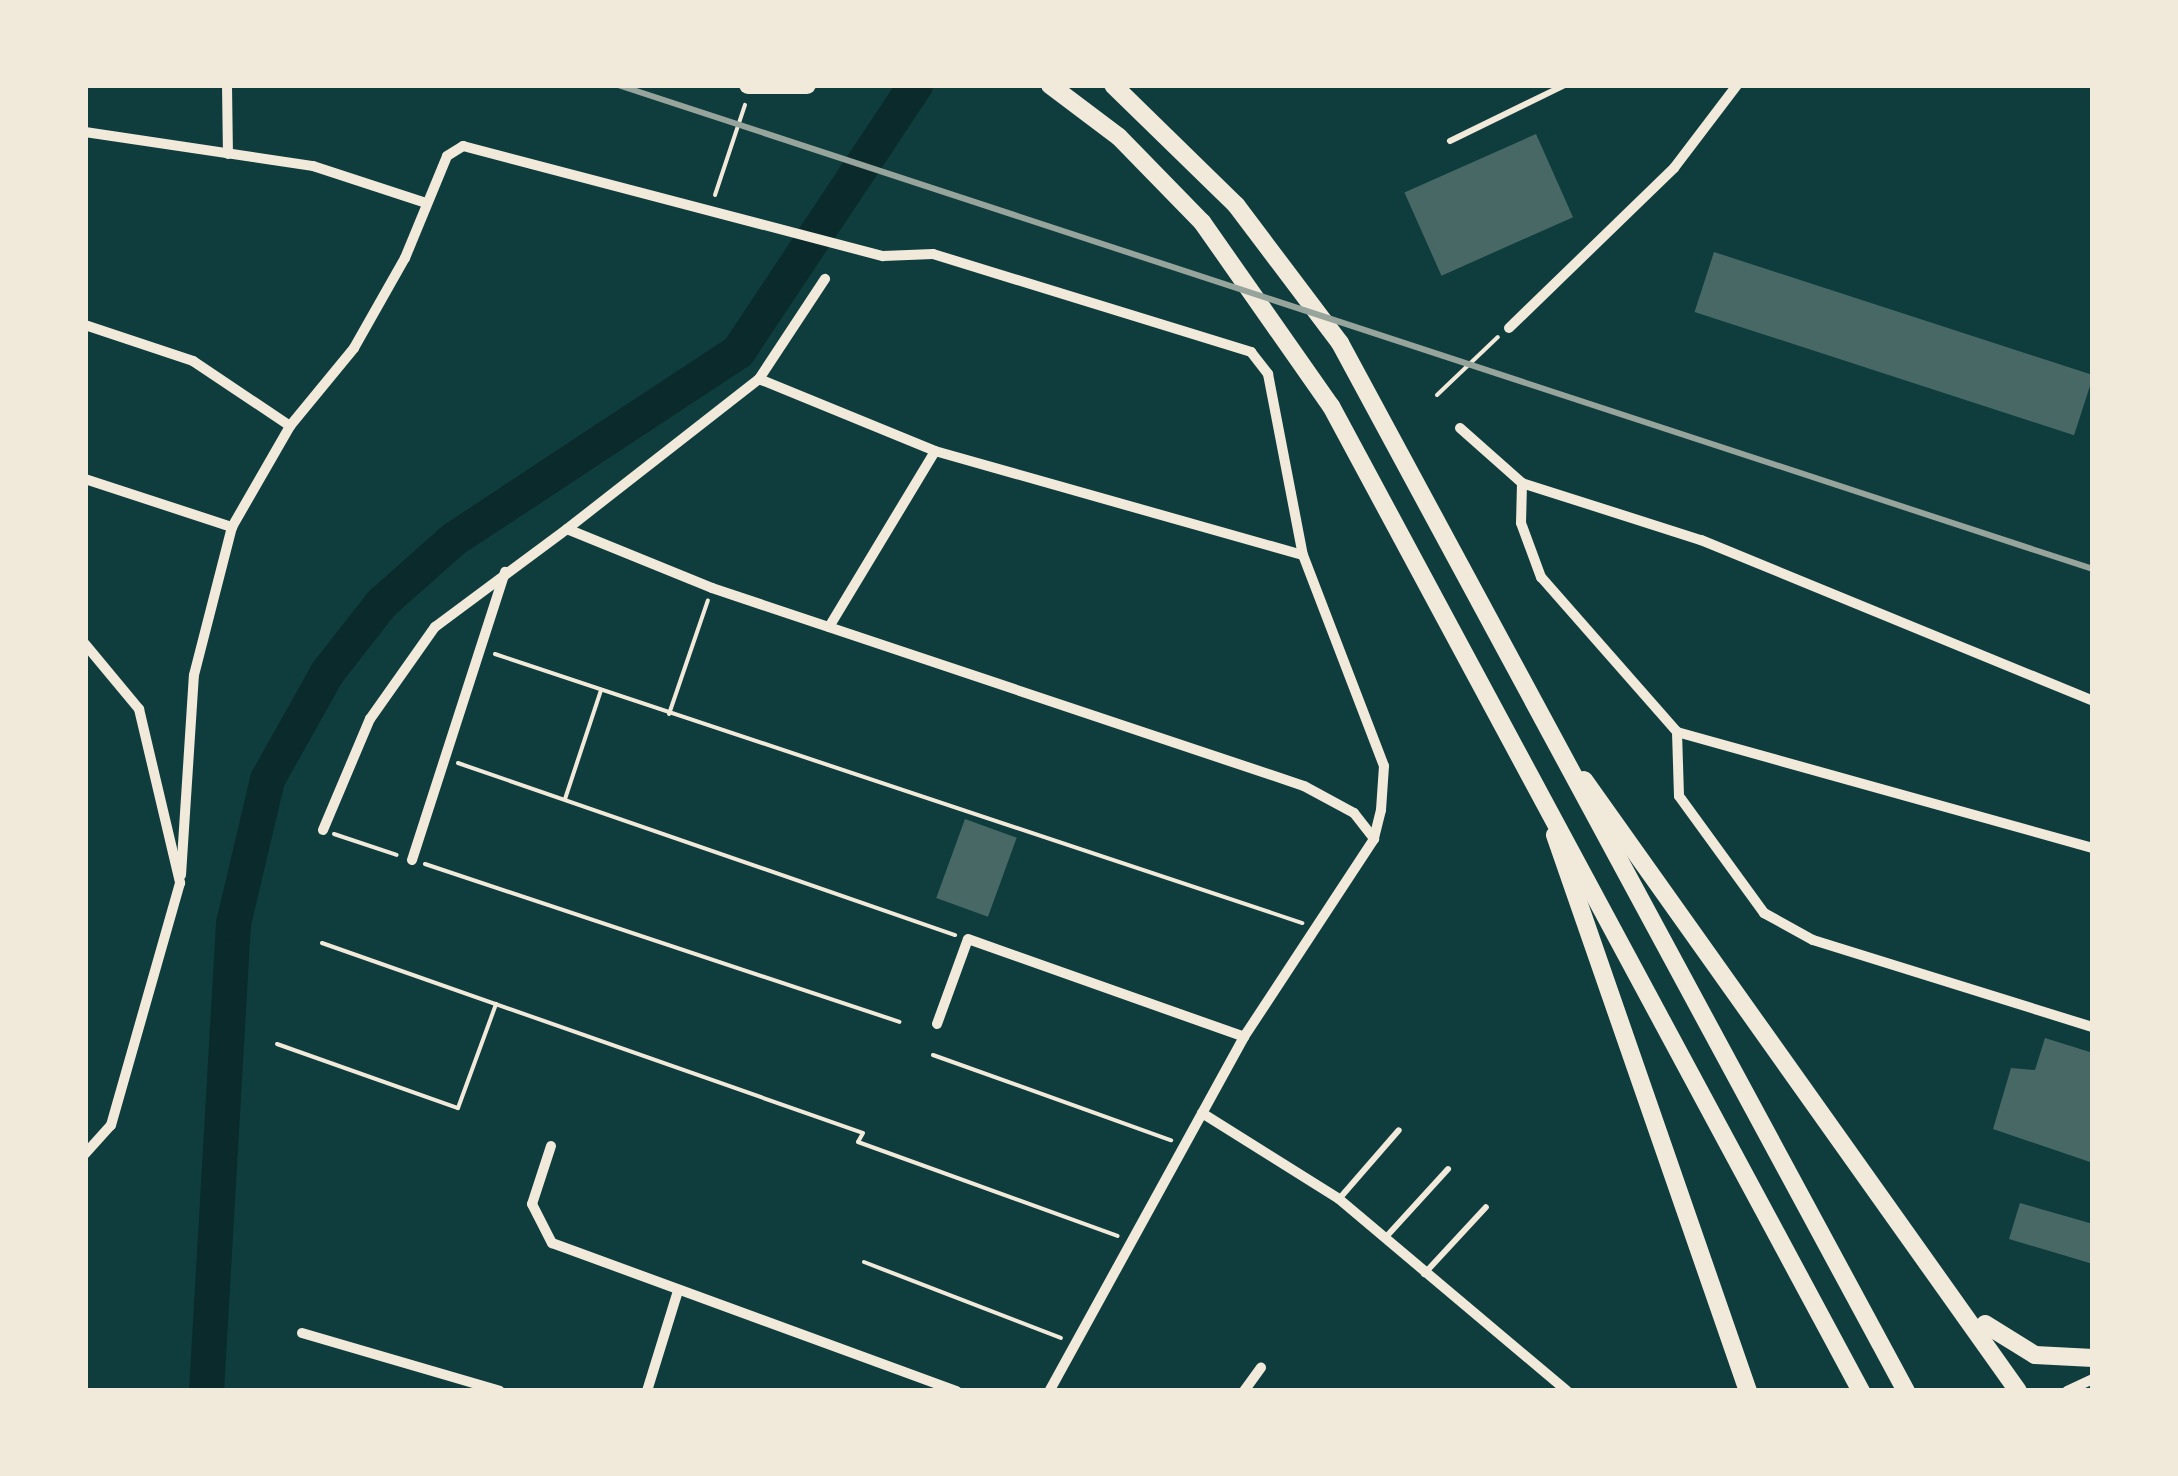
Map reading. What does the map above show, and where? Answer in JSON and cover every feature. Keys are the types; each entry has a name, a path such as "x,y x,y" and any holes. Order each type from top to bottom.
{"main road":[{"path":"750,86 807,85"},
{"path":"1050,85 1120,138 1202,222 1294,351 1400,531 1535,778 1861,1391"},
{"path":"1113,85 1144,110 1236,205 1340,343 1533,707 1906,1391"},
{"path":"1533,707 1959,1300 2018,1391"},
{"path":"1535,778 1748,1391"},
{"path":"1959,1300 2007,1344 2093,1358"}],"street":[{"path":"227,85 228,154"},
{"path":"1509,328 1674,168 1738,85"},
{"path":"85,132 314,166 426,204"},
{"path":"85,1154 111,1125 180,883 194,675 232,527 290,426 354,348 447,156 463,146 884,256 933,254 1250,352 1268,374 1303,555 1384,766 1374,839 1244,1037 1048,1391"},
{"path":"323,830 370,719 435,627 759,379 825,279"},
{"path":"85,325 193,362 290,426"},
{"path":"759,379 935,451 1303,555"},
{"path":"1460,428 1522,484 1701,540 2093,701"},
{"path":"830,627 935,451"},
{"path":"85,479 232,527"},
{"path":"1522,484 1521,523 1540,576 1676,732 2093,848"},
{"path":"567,529 712,588 1304,786 1354,813 1374,839"},
{"path":"412,860 484,651 505,572"},
{"path":"85,644 138,709 180,883"},
{"path":"1676,732 1679,796 1764,913 1814,940 2093,1027"},
{"path":"938,1024 968,940 1244,1037"},
{"path":"1202,1113 1339,1200 1423,1275 1567,1391"},
{"path":"552,1146 532,1204 536,1226 552,1244 677,1294 957,1391"},
{"path":"647,1391 677,1294"},
{"path":"302,1333 500,1391"},
{"path":"1244,1391 1261,1368"},
{"path":"2067,1391 2093,1379"}],"lane":[{"path":"1450,141 1565,85"},
{"path":"1339,1200 1399,1130"},
{"path":"1385,1238 1448,1170"},
{"path":"1423,1275 1486,1207"},
{"path":"85,1307 85,1329"}],"path":[{"path":"710,212 750,86"},
{"path":"1437,395 1509,328"},
{"path":"669,714 712,588"},
{"path":"484,651 1316,928"},
{"path":"565,800 601,690"},
{"path":"448,760 968,940"},
{"path":"323,830 900,1022"},
{"path":"322,942 863,1133 858,1142 1131,1242"},
{"path":"278,1044 458,1108 496,1004"},
{"path":"934,1055 1184,1145"},
{"path":"864,1262 1074,1344"}],"building":[{"path":"1536,134 1573,217 1441,276 1404,193"},
{"path":"1714,252 2093,375 2074,435 1695,312"},
{"path":"965,819 1017,838 988,917 936,898"},
{"path":"2045,1038 2093,1053 2093,1163 1993,1129 2011,1068 2035,1070"},
{"path":"2020,1203 2093,1224 2093,1264 2009,1239"}],"waterway":[{"path":"206,1391 233,923 267,779 327,672 381,603 453,539 738,351 915,85"}],"railway":[{"path":"618,85 2093,569"}]}
